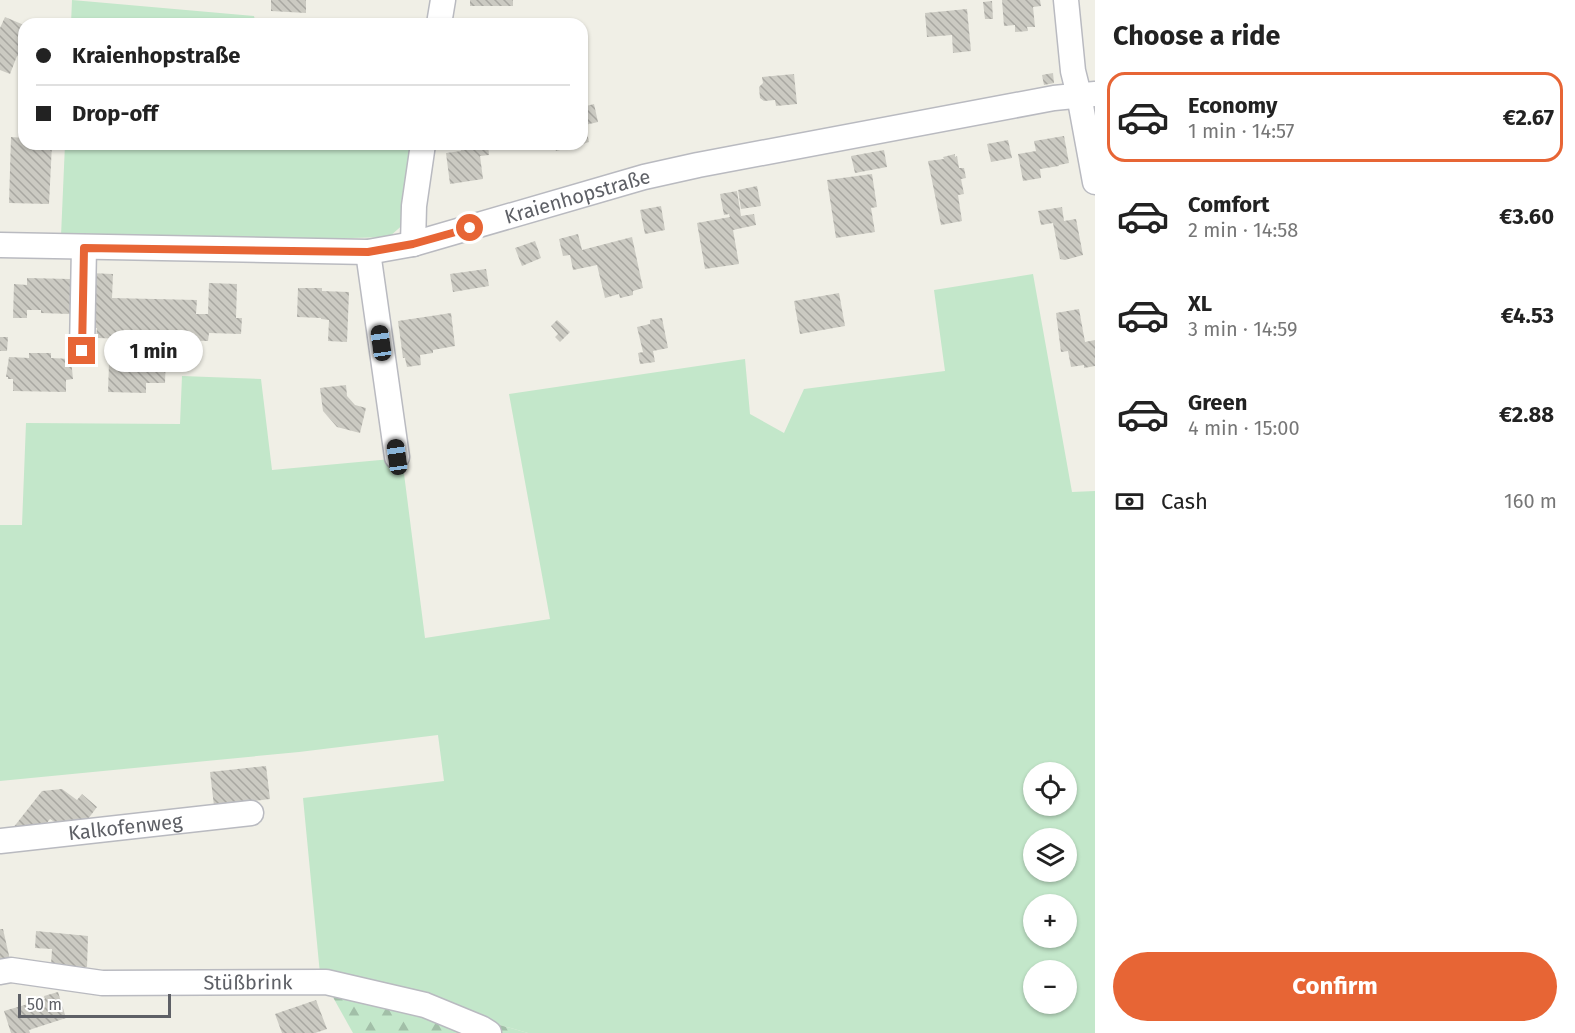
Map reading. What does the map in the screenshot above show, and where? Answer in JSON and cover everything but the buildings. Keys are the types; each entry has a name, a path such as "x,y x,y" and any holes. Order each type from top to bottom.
{"street":[{"path":"440,18 443,0"},
{"path":"1066,0 1073,71 1087,95 1095,182"},
{"name":"Kraienhopstraße","path":"0,245 368,252 413,244 644,177 698,165 1043,100 1087,95"},
{"path":"413,244 414,206 422,150"},
{"path":"82,351 84,248"},
{"path":"368,252 397,457"},
{"name":"Kalkofenweg","path":"0,842 251,813"},
{"name":"Stüßbrink","path":"0,972 11,970 102,983 326,982 425,1005 489,1033"}],"green space":[{"path":"72,0 254,16 254,18 71,18"},
{"path":"65,150 412,150 406,222 389,237 316,239 61,236"},
{"path":"1033,274 1072,492 1095,491 1095,1033 528,1033 320,974 303,798 444,781 438,735 299,752 0,781 0,525 22,525 26,423 180,424 182,376 261,379 272,470 402,458 425,638 550,619 509,394 745,359 750,414 784,433 804,389 945,371 934,290"},
{"path":"320,974 528,1033 353,1033"}],"route":[{"path":"82,351 84,248 368,252 413,244 470,228"}]}
